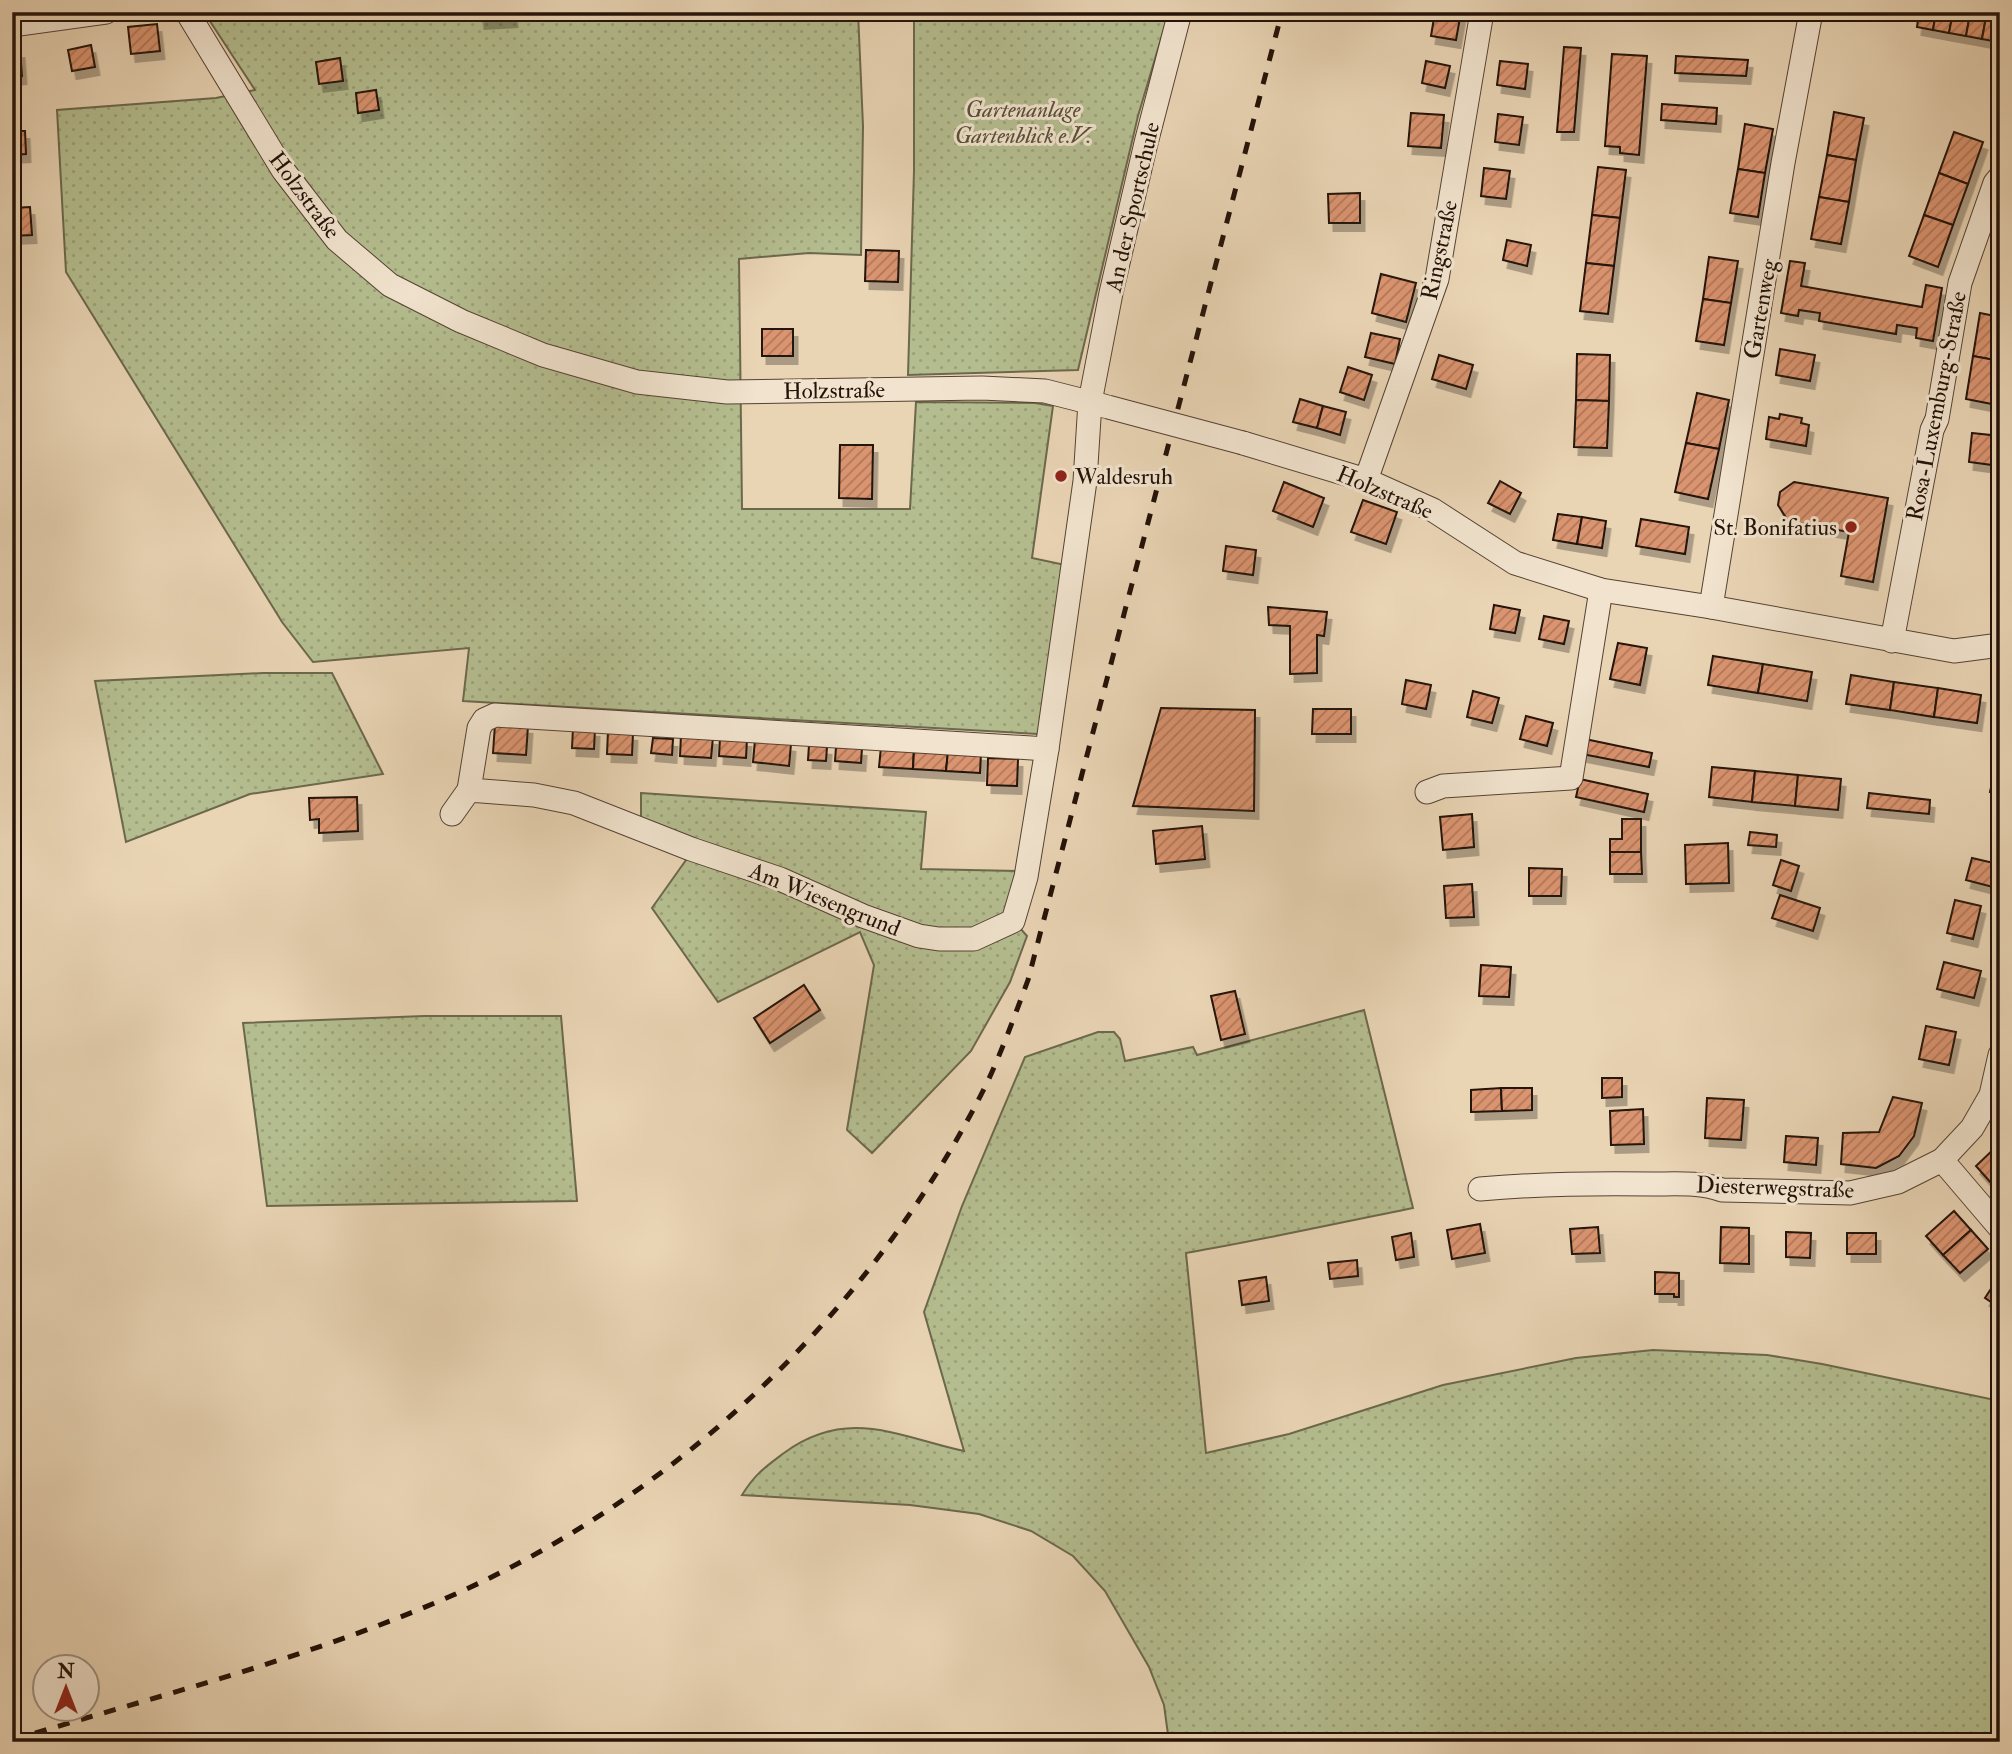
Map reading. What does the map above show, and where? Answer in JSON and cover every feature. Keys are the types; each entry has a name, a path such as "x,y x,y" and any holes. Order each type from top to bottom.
{"street":[{"path":"12,25 106,12"},
{"name":"Holzstraße","path":"187,12 283,170 337,240 390,285 461,321 542,355 637,382 727,392 982,388 1045,391 1244,443 1366,480 1433,510 1515,563 1601,590 1954,651 2000,645"},
{"name":"An der Sportschule","path":"1099,405 1111,293 1139,170 1180,12"},
{"name":"Ringstraße","path":"1366,480 1437,279 1482,12"},
{"name":"Gartenweg","path":"1711,607 1783,163 1811,12"},
{"name":"Rosa-Luxemburg-Straße","path":"1892,641 1931,430 1937,419 1960,283 1995,183 2000,177"},
{"name":"Am Wiesengrund","path":"469,790 534,795 574,803 691,849 780,878 863,916 919,936 974,939 1013,921 1026,877 1085,481 1099,405"},
{"path":"1427,792 1443,786 1571,778 1601,590"},
{"path":"452,814 469,790 479,728 484,720 495,715 1047,749"},
{"name":"Diesterwegstraße","path":"1480,1189 1639,1184 1707,1185 1722,1190 1850,1193 1898,1182 1942,1160 1972,1128 1991,1095 2000,1055"},
{"path":"1942,1160 2000,1228"}],"green space":[{"path":"204,12 858,12 863,126 861,255 809,253 739,259 742,509 910,509 916,402 1035,403 1053,406 1032,558 1070,566 1038,734 463,701 469,648 313,662 282,622 66,272 57,110 216,98 255,90"},
{"name":"Gartenanlage Gartenblick e.V.","path":"914,12 1169,12 1138,116 1078,370 908,375 914,171"},
{"path":"263,673 332,673 383,774 250,794 126,842 95,681"},
{"path":"641,793 926,812 921,869 1018,871 1006,912 1027,936 1010,982 971,1051 872,1153 847,1130 874,965 860,932 718,1002 652,908 686,860 641,821"},
{"path":"1364,1010 1413,1208 1186,1253 1206,1453 1289,1434 1443,1385 1576,1358 1653,1350 1767,1355 2000,1401 2000,1742 1169,1742 1164,1705 1149,1667 1105,1591 1073,1556 1031,1531 979,1514 910,1505 742,1495 760,1472 784,1453 807,1439 829,1431 872,1429 964,1451 924,1312 962,1206 1025,1057 1098,1032 1114,1032 1120,1039 1125,1061 1193,1047 1197,1055"},
{"path":"424,1016 561,1016 577,1201 267,1206 243,1023"}],"building":[{"path":"479,12 512,12 513,19 480,21"},
{"path":"1435,12 1461,12 1456,40 1431,36"},
{"path":"1919,12 1936,12 1933,30 1917,27"},
{"path":"1936,12 1953,12 1949,33 1933,30"},
{"path":"1953,12 1970,14 1966,36 1949,33"},
{"path":"1970,14 1986,17 1982,39 1966,36"},
{"path":"1986,17 2000,19 1998,42 1982,39"},
{"path":"157,24 160,51 131,54 128,27"},
{"path":"91,45 95,67 72,71 68,50"},
{"path":"1564,47 1581,48 1574,132 1557,132"},
{"path":"20,50 22,76 12,77 12,51"},
{"path":"1612,54 1647,56 1639,155 1620,153 1620,147 1605,146"},
{"path":"1676,56 1748,60 1746,76 1675,73"},
{"path":"340,58 343,81 319,84 316,62"},
{"path":"1426,61 1450,66 1445,88 1422,83"},
{"path":"1500,61 1528,64 1525,89 1497,85"},
{"path":"376,90 379,110 358,113 356,93"},
{"path":"1662,104 1717,108 1716,124 1661,120"},
{"path":"1834,112 1864,118 1856,160 1827,155"},
{"path":"1411,113 1444,115 1441,148 1408,146"},
{"path":"1498,114 1523,117 1519,145 1495,142"},
{"path":"1745,124 1773,129 1765,173 1738,169"},
{"path":"12,131 25,131 26,154 12,155"},
{"path":"1954,132 1983,142 1968,184 1939,173"},
{"path":"1827,155 1856,160 1849,202 1819,197"},
{"path":"1598,167 1626,170 1620,218 1592,215"},
{"path":"1484,168 1510,171 1506,199 1481,196"},
{"path":"1738,169 1765,173 1758,217 1730,213"},
{"path":"1939,173 1968,184 1953,225 1924,215"},
{"path":"1360,193 1360,223 1329,223 1328,194"},
{"path":"1819,197 1849,202 1841,244 1811,239"},
{"path":"30,207 32,235 12,236 12,208"},
{"path":"1592,215 1620,218 1614,266 1586,263"},
{"path":"1924,215 1953,225 1938,267 1909,256"},
{"path":"1507,240 1531,245 1527,266 1503,260"},
{"path":"866,250 899,251 898,282 865,281"},
{"path":"1709,257 1738,261 1731,303 1703,299"},
{"path":"1790,261 1805,263 1801,286 1922,307 1926,285 1942,288 1933,341 1916,338 1917,328 1897,325 1896,334 1819,321 1820,313 1799,310 1798,316 1781,313"},
{"path":"1586,263 1614,266 1608,314 1580,311"},
{"path":"1381,274 1416,283 1406,322 1372,313"},
{"path":"1703,299 1731,303 1724,345 1696,341"},
{"path":"1980,313 2000,317 2000,361 1973,356"},
{"path":"762,329 793,329 793,356 762,356"},
{"path":"1371,333 1400,339 1395,364 1365,357"},
{"path":"1780,349 1815,355 1810,381 1776,375"},
{"path":"1577,354 1610,355 1609,401 1576,400"},
{"path":"1439,355 1473,365 1466,389 1432,379"},
{"path":"1973,356 2000,361 1997,405 1966,399"},
{"path":"1348,367 1372,375 1364,400 1340,392"},
{"path":"1697,393 1729,400 1719,449 1686,443"},
{"path":"1300,399 1323,406 1317,428 1293,422"},
{"path":"1576,400 1609,401 1607,448 1574,447"},
{"path":"1323,406 1346,412 1340,435 1317,428"},
{"path":"1780,414 1802,418 1801,423 1809,425 1806,446 1766,439 1769,417 1779,419"},
{"path":"1972,433 2000,436 2000,466 1969,462"},
{"path":"1686,443 1719,449 1708,499 1675,492"},
{"path":"840,445 873,445 872,499 839,498"},
{"path":"1500,481 1521,493 1510,514 1488,503"},
{"path":"1284,482 1324,498 1313,527 1273,511"},
{"name":"St. Bonifatius","path":"1794,482 1888,498 1873,582 1841,576 1849,532 1788,521 1778,505 1780,492"},
{"path":"1363,500 1397,512 1386,544 1351,532"},
{"path":"1558,514 1582,517 1577,544 1553,540"},
{"path":"1582,517 1606,521 1602,548 1577,544"},
{"path":"1641,519 1689,527 1685,554 1636,546"},
{"path":"1226,546 1256,550 1253,575 1223,571"},
{"path":"1494,605 1520,610 1515,633 1490,629"},
{"path":"1268,607 1327,612 1324,636 1317,635 1317,673 1290,674 1290,626 1269,625"},
{"path":"1544,616 1569,621 1564,644 1539,639"},
{"path":"1618,643 1647,648 1640,685 1610,679"},
{"path":"1713,656 1763,664 1758,693 1708,685"},
{"path":"1763,664 1812,672 1807,701 1758,693"},
{"path":"1851,675 1894,682 1890,710 1846,704"},
{"path":"1406,680 1431,685 1426,709 1402,704"},
{"path":"1894,682 1938,688 1934,717 1890,710"},
{"path":"1938,688 1981,695 1977,723 1934,717"},
{"path":"1473,691 1499,698 1492,723 1467,717"},
{"path":"1161,708 1255,710 1254,811 1133,806"},
{"path":"1313,709 1351,709 1351,734 1312,734"},
{"path":"1526,716 1553,723 1547,746 1520,739"},
{"path":"495,724 528,726 526,755 493,753"},
{"path":"573,728 595,729 594,749 572,748"},
{"path":"608,731 633,733 632,755 607,754"},
{"path":"681,735 713,737 711,758 680,756"},
{"path":"653,738 673,739 672,755 651,753"},
{"path":"720,738 747,739 746,758 719,756"},
{"path":"1585,739 1652,753 1649,767 1582,754"},
{"path":"755,740 791,744 789,766 753,762"},
{"path":"809,745 827,747 826,761 808,760"},
{"path":"836,747 862,748 861,763 835,761"},
{"path":"881,747 914,749 913,769 879,767"},
{"path":"2000,747 2000,794 1990,792"},
{"path":"914,749 948,751 946,771 913,769"},
{"path":"948,751 981,753 980,773 946,771"},
{"path":"988,758 1018,759 1017,786 987,785"},
{"path":"1712,767 1755,771 1752,802 1709,797"},
{"path":"1755,771 1798,775 1795,806 1752,802"},
{"path":"1798,775 1841,779 1838,810 1795,806"},
{"path":"1580,779 1648,794 1644,812 1576,797"},
{"path":"1869,793 1930,800 1929,814 1867,808"},
{"path":"357,797 358,831 319,833 319,819 310,820 309,798"},
{"path":"1472,814 1474,847 1443,850 1440,817"},
{"path":"1622,819 1641,819 1641,852 1610,852 1610,839 1622,839"},
{"path":"1202,826 1205,859 1156,864 1153,831"},
{"path":"1750,832 1777,835 1776,847 1748,845"},
{"path":"1728,843 1729,883 1686,884 1685,845"},
{"path":"1610,852 1641,852 1642,874 1610,874"},
{"path":"1972,858 1998,864 1993,887 1966,880"},
{"path":"1781,860 1799,866 1791,891 1773,885"},
{"path":"1529,868 1562,869 1561,896 1529,896"},
{"path":"1472,884 1474,917 1446,918 1444,886"},
{"path":"1780,895 1820,908 1813,931 1772,918"},
{"path":"1955,900 1981,906 1973,939 1947,933"},
{"path":"1944,962 1981,971 1974,998 1937,989"},
{"path":"1481,965 1511,967 1509,997 1479,996"},
{"path":"804,985 820,1010 770,1043 754,1018"},
{"path":"1235,991 1245,1034 1221,1040 1211,996"},
{"path":"1926,1026 1956,1032 1949,1065 1919,1059"},
{"path":"1602,1078 1622,1078 1622,1097 1602,1098"},
{"path":"1501,1088 1502,1111 1471,1112 1471,1090"},
{"path":"1501,1088 1532,1088 1532,1110 1502,1111"},
{"path":"1893,1097 1922,1103 1914,1136 1899,1156 1876,1168 1841,1164 1843,1133 1879,1132"},
{"path":"1707,1098 1744,1100 1741,1140 1705,1138"},
{"path":"1643,1109 1644,1144 1611,1145 1610,1111"},
{"path":"1786,1136 1818,1138 1816,1165 1784,1162"},
{"path":"2000,1144 2000,1193 1976,1166"},
{"path":"1954,1211 1971,1230 1943,1255 1926,1236"},
{"path":"1480,1224 1485,1253 1452,1259 1447,1230"},
{"path":"1598,1227 1600,1253 1572,1254 1570,1229"},
{"path":"1721,1227 1749,1228 1749,1264 1720,1263"},
{"path":"1971,1230 1988,1249 1960,1273 1943,1255"},
{"path":"1786,1232 1811,1233 1810,1258 1786,1257"},
{"path":"1411,1233 1414,1257 1396,1260 1392,1237"},
{"path":"1847,1233 1876,1233 1876,1254 1847,1254"},
{"path":"1357,1260 1358,1276 1330,1279 1328,1263"},
{"path":"1655,1272 1679,1273 1679,1297 1674,1297 1674,1294 1655,1294"},
{"path":"2000,1275 2000,1308 1985,1298"},
{"path":"1266,1277 1269,1301 1242,1305 1239,1281"}],"railway":[{"path":"12,1740 230,1676 338,1640 444,1599 529,1557 611,1508 688,1452 760,1389 826,1321 886,1247 940,1168 986,1085 1028,980 1282,12"}],"place":[{"name":"Waldesruh","path":"1061,476"},
{"name":"St. Bonifatius","path":"1851,527"}]}
